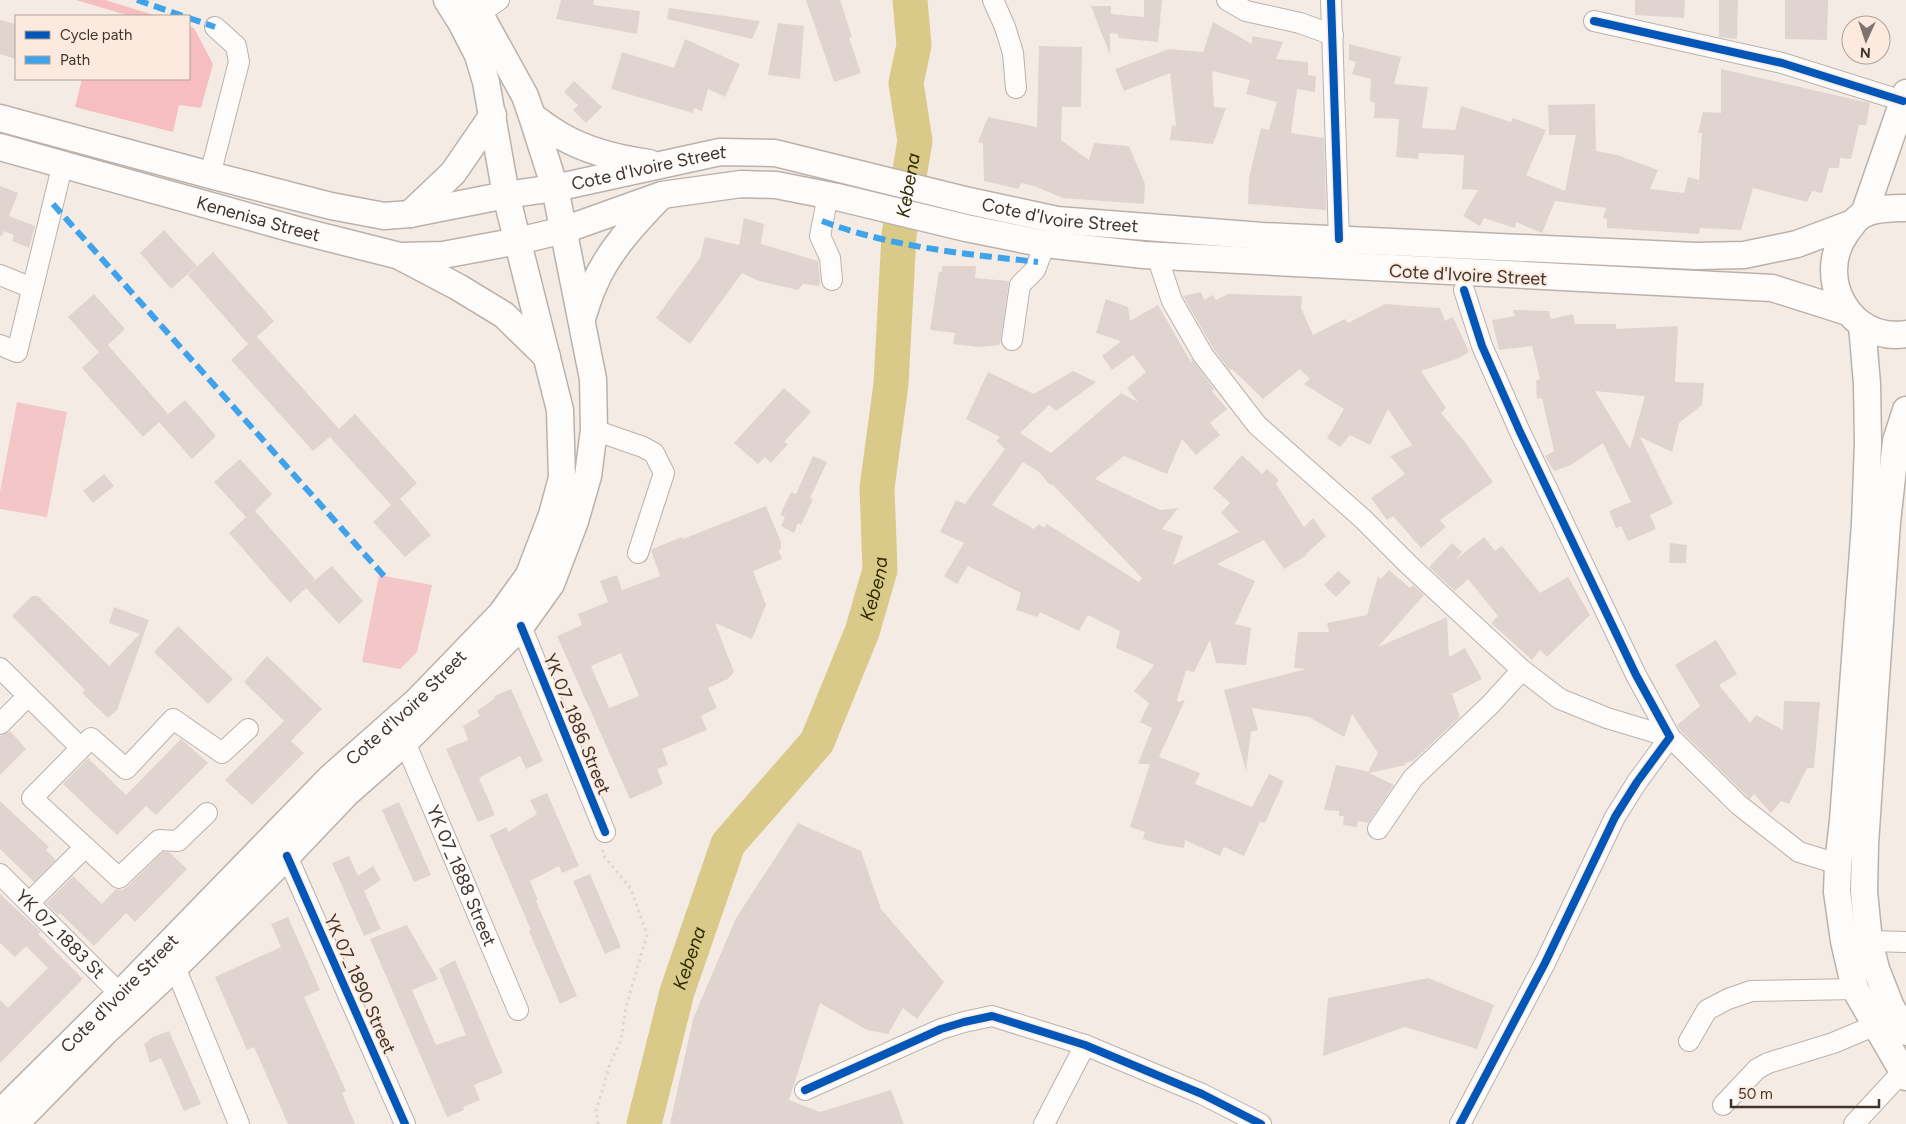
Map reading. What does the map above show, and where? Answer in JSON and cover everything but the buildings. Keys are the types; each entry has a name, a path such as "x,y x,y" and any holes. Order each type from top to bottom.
{"main road":[{"name":"Cote d'Ivoire Street","path":"0,1112 338,785 501,614 529,575 552,515 562,478 560,410 506,195 486,82 478,55 447,0"},
{"path":"484,4 525,96 555,188"},
{"path":"1904,1074 1855,989 1844,941 1837,892 1865,524 1868,443 1867,384 1855,318 1838,294 1833,275 1835,255 1843,236 1859,218 1905,97"},
{"path":"410,214 453,173 492,115"},
{"path":"532,116 562,137 596,151 660,165"},
{"name":"Kenenisa Street","path":"0,118 210,175 332,206 384,216 410,214 506,195 555,188"},
{"name":"Kenenisa Street","path":"0,146 297,230 400,256 443,255 564,230"},
{"name":"Cote d'Ivoire Street","path":"15,1124 104,1033 175,967 287,856 338,785 405,742 521,626 551,584 575,521 588,476 594,430 593,379 555,188 720,152 775,153 969,201 1057,220 1253,236 1696,256 1744,255 1797,244 1859,218 1891,208 1906,208"},
{"name":"Cote d'Ivoire Street","path":"564,230 662,195 741,184 776,185 1045,244 1152,261 1229,276 1594,297 1730,300 1746,297 1772,288"},
{"path":"582,320 594,284 613,251 662,195"},
{"path":"400,256 466,291 504,315 547,357"},
{"name":"Cote d'Ivoire Street","path":"1152,261 1772,288 1855,318 1879,333 1906,334"},
{"path":"1906,410 1896,441 1887,522 1874,698 1864,892 1869,941 1876,969 1891,1007 1906,1032"}],"street":[{"path":"992,0 1005,26 1012,53 1016,88"},
{"path":"1227,0 1246,11 1300,24 1333,35"},
{"path":"1331,0 1339,239"},
{"path":"1594,21 1782,63 1905,97"},
{"path":"210,175 239,62 236,46 215,28"},
{"path":"0,345 17,352 63,163"},
{"path":"832,280 830,258 820,236 833,196"},
{"path":"1012,340 1020,285 1035,270 1045,244"},
{"path":"1152,261 1202,355 1257,426 1356,513 1522,670 1560,699 1607,718 1670,737"},
{"path":"0,275 32,288"},
{"path":"1464,290 1482,346 1520,432 1636,676 1670,737 1739,805 1799,852 1838,864"},
{"path":"594,430 643,447 654,453 664,473 638,553"},
{"name":"YK 07_1886 Street","path":"521,626 605,832"},
{"path":"0,668 81,748"},
{"path":"1378,829 1413,778 1490,705 1522,670"},
{"path":"0,724 28,696"},
{"path":"207,813 178,841 159,840 119,878 32,798 91,738 126,768 174,719 222,753 248,729"},
{"path":"1460,1124 1545,963 1615,817 1637,782 1670,737"},
{"name":"YK 07_1888 Street","path":"405,742 518,1010"},
{"path":"29,904 85,847"},
{"name":"YK 07_1890 Street","path":"287,856 405,1124"},
{"name":"YK 07_1883 St","path":"0,874 120,994"},
{"path":"1869,941 1906,942"},
{"path":"175,967 239,1124"},
{"path":"1689,1041 1707,1010 1728,999 1751,992 1855,989"},
{"path":"806,1090 941,1029 992,1016 1085,1045 1202,1094 1260,1124"},
{"path":"1723,1105 1757,1069 1768,1063 1833,1043 1876,1025"},
{"path":"1044,1124 1085,1045"},
{"path":"1854,1124 1904,1074"}],"path":[{"path":"598,1124 596,1111 610,1064 621,1040 626,1007 647,935 631,889 603,855 605,832"}],"shaded area":[{"path":"76,0 105,0 154,15 127,15"},
{"path":"190,26 194,28 213,64 201,108 179,105 173,132 75,107 82,80 190,80"},
{"path":"17,402 67,412 47,517 0,509 0,492"},
{"path":"379,575 432,585 417,652 400,669 362,662"}],"waterway":[{"name":"Kebena","path":"644,1124 677,992 728,844 817,742 862,632 880,570 877,488 891,384 899,235 915,141 906,83 914,45 910,0"}],"marked path":[{"path":"137,0 180,15"},
{"path":"190,18 215,27"},
{"path":"53,204 384,576"},
{"path":"822,221 848,230 901,243 1038,262"}],"cycle path":[{"path":"1331,0 1339,239"},
{"path":"1594,21 1782,63 1903,101"},
{"path":"1460,1124 1545,963 1615,817 1637,782 1670,737 1636,675 1520,432 1482,346 1464,290"},
{"path":"521,626 605,832"},
{"path":"287,856 405,1124"},
{"path":"805,1090 941,1029 992,1016 1085,1045 1202,1094 1261,1124"}]}
